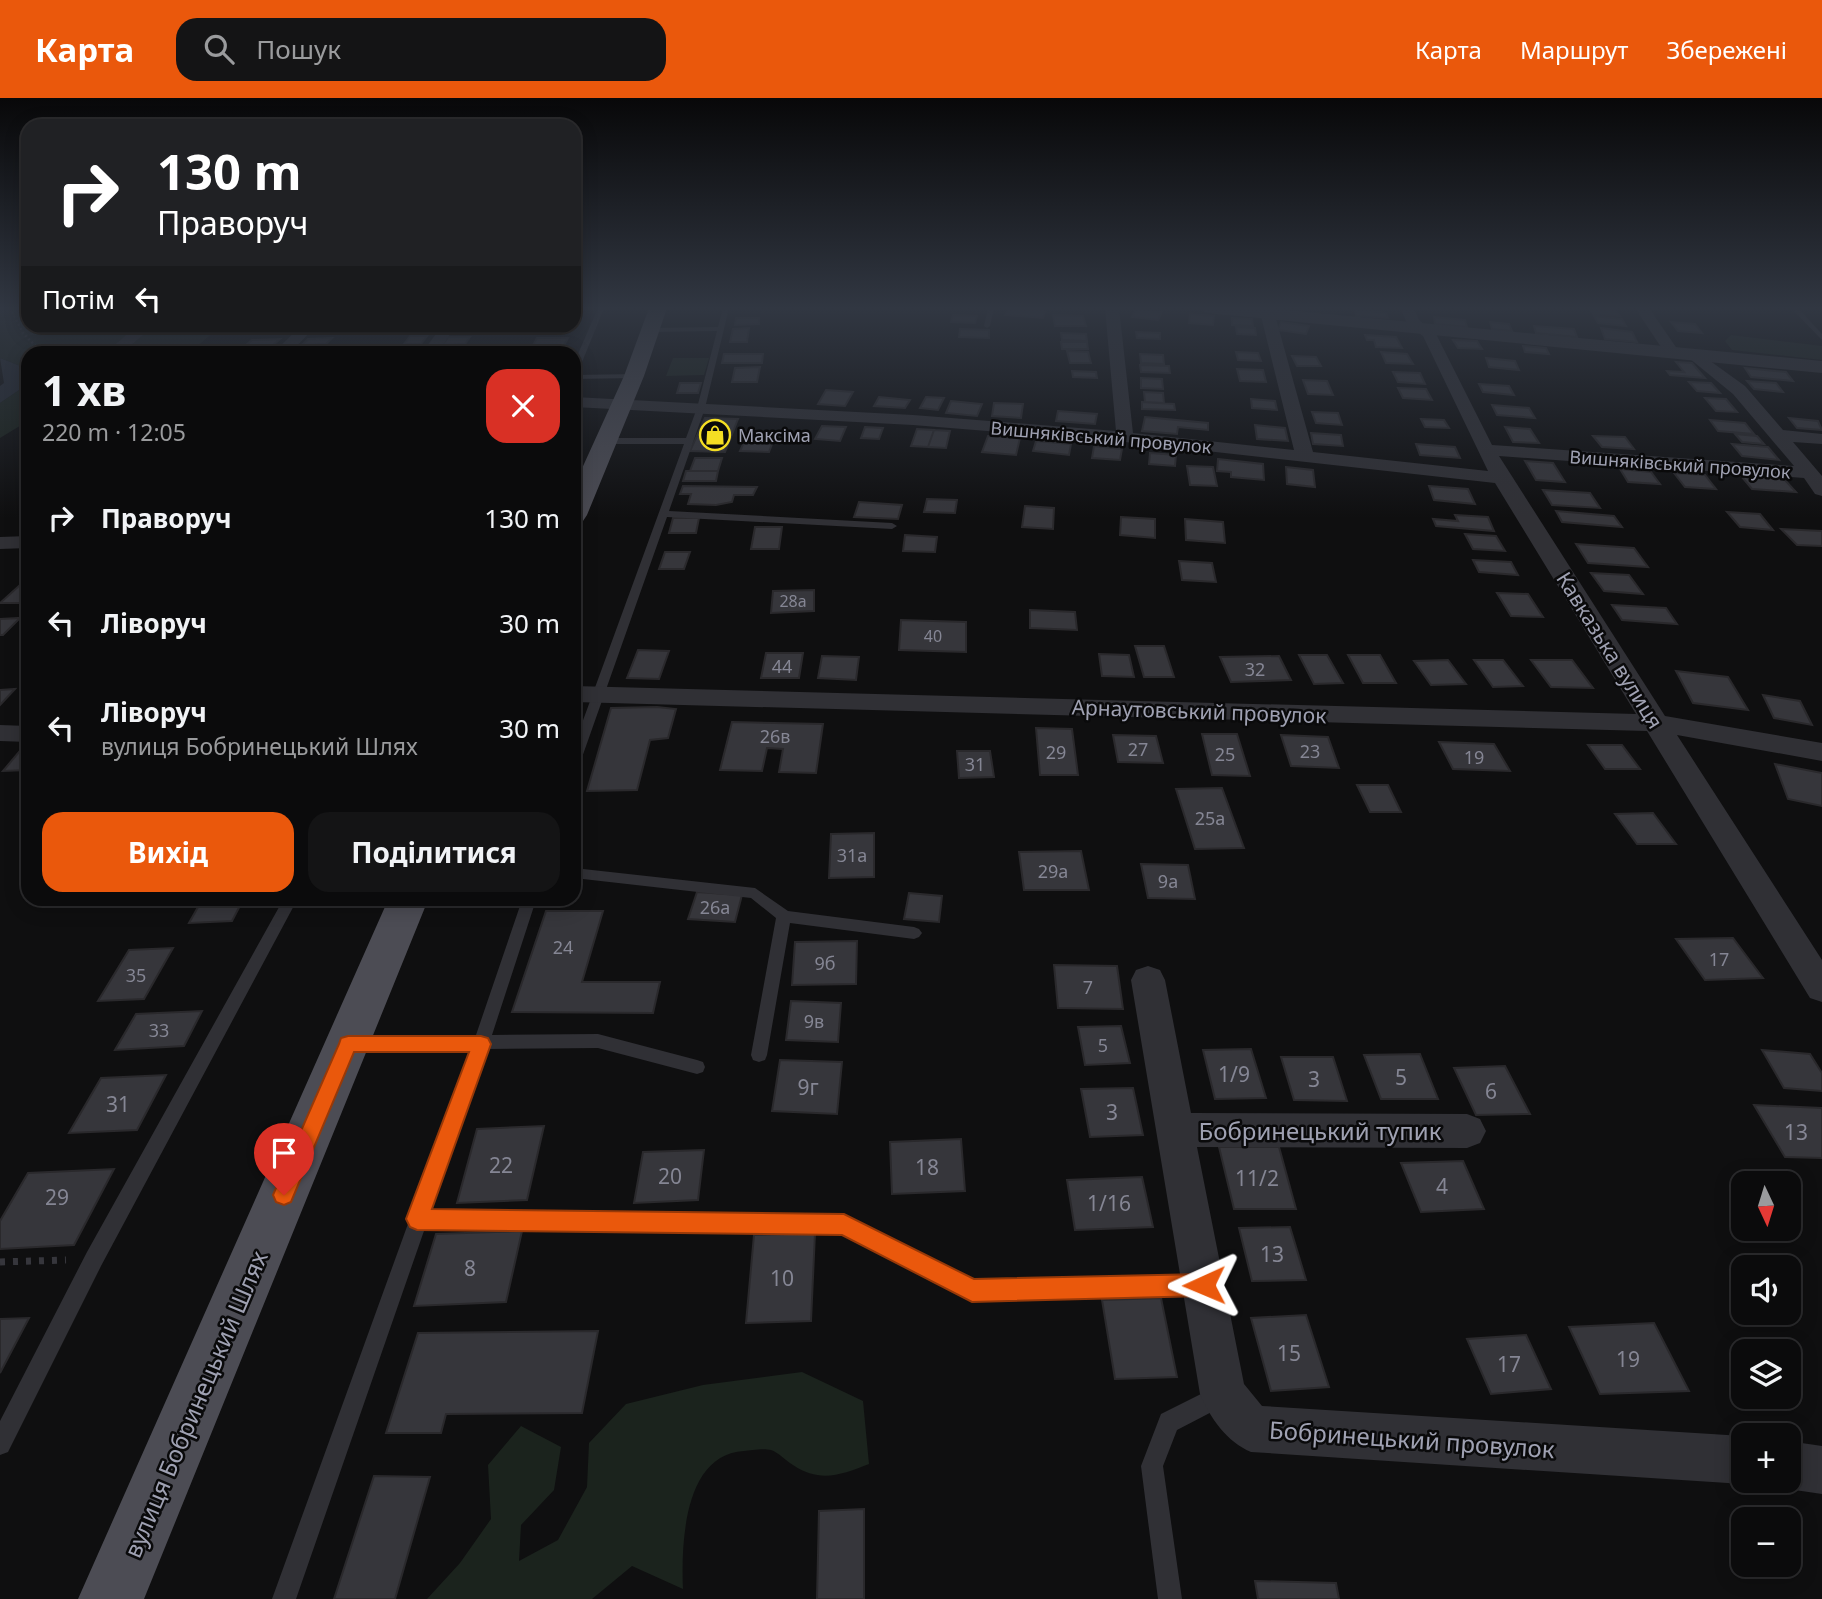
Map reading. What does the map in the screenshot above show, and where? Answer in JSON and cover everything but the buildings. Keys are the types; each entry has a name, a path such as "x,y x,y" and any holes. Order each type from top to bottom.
{"main road":[{"path":"581,499 633,378"},
{"name":"вулиця Бобринецький Шлях","path":"111,1599 406,906"}],"street":[{"path":"1119,378 1125,438"},
{"path":"1284,378 1305,457"},
{"name":"Кавказька вулиця","path":"1449,378 1489,450 1501,478 1822,988"},
{"path":"1725,378 1740,390 1810,473"},
{"name":"Вишняківський провулок","path":"581,402 701,408 1125,438 1501,478"},
{"path":"1780,435 1822,439"},
{"name":"Вишняківський провулок","path":"1489,450 1810,473 1822,490"},
{"path":"0,543 21,542"},
{"name":"Арнаутовський провулок","path":"585,694 1656,723 1822,751"},
{"path":"0,733 21,734"},
{"name":"Бобринецький провулок","path":"1148,980 1223,1394 1251,1429 1731,1459"},
{"name":"Бобринецький тупик","path":"1174,1130 1466,1131"},
{"path":"1801,1467 1822,1470"}],"lane":[{"path":"581,719 585,694 664,514 701,408 709,378"},
{"path":"606,441 689,441"},
{"path":"664,514 892,526"},
{"path":"581,874 755,893 785,916 914,933"},
{"path":"0,1444 94,1259 287,906"},
{"path":"284,1599 481,1044 527,906"},
{"path":"759,1055 785,916"},
{"path":"348,1044 598,1041 697,1067"},
{"path":"417,1219 844,1225 972,1291 1204,1285"},
{"path":"1170,1599 1152,1466 1169,1422 1223,1394"}],"path":[{"path":"0,1262 94,1259"}],"shaded area":[{"path":"3,378 21,378 21,389 0,403 0,386 4,383"},
{"path":"21,389 21,425 0,438 0,403"},
{"path":"802,1372 863,1401 869,1464 840,1474 822,1475 803,1471 771,1450 750,1450 724,1456 709,1467 690,1504 683,1548 683,1589 632,1566 592,1599 427,1599 460,1563 491,1519 488,1465 521,1426 561,1447 554,1490 521,1525 519,1561 558,1540 587,1487 589,1443 626,1404 703,1385"}],"place":[{"name":"Максіма","path":"715,435"}],"route":[{"path":"284,1195 348,1044 481,1044 417,1219 844,1225 972,1291 1204,1285"}]}
